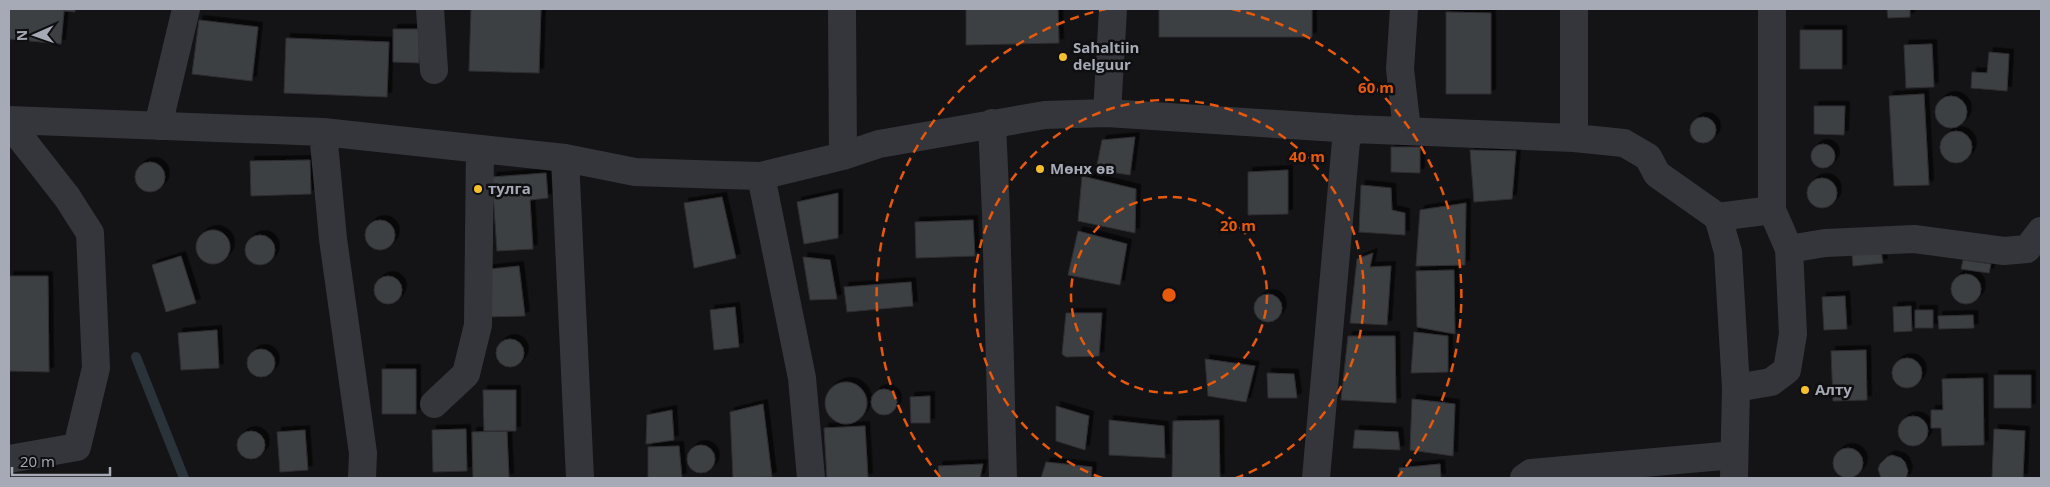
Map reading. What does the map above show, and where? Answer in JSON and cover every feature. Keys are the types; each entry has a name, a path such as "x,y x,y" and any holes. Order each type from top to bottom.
{"street":[{"path":"158,126 186,9"},
{"path":"430,9 434,70"},
{"path":"842,9 843,156"},
{"path":"1107,113 1113,9"},
{"path":"1404,9 1400,69 1407,130"},
{"path":"1574,9 1574,138"},
{"path":"1736,388 1771,382 1787,370 1793,334 1789,249 1772,210 1772,9"},
{"path":"9,121 323,132 565,158 635,172 761,176 843,156 879,144 1045,114 1107,113 1353,129 1574,138 1624,143 1648,157 1656,174 1718,217 1728,252 1736,388 1734,467 1531,473 1524,478"},
{"path":"9,121 66,197 90,233 96,368 77,447 9,459"},
{"path":"992,123 1003,478"},
{"path":"1316,478 1346,141 1353,129"},
{"path":"323,132 333,239 364,453 362,478"},
{"path":"434,404 466,374 478,325 480,149"},
{"path":"565,158 580,478"},
{"path":"761,176 802,378 811,478"},
{"path":"1718,217 1772,210"},
{"path":"1789,249 1825,243 1914,239 2004,251 2020,250 2028,249 2041,231"}],"building":[{"path":"9,9 75,9 75,12 64,11 61,44 9,39"},
{"path":"471,9 541,9 539,73 469,71"},
{"path":"966,9 1058,9 1059,43 966,45"},
{"path":"1159,9 1312,9 1312,37 1159,37"},
{"path":"1887,9 1910,9 1910,17 1888,18"},
{"path":"1446,12 1491,13 1491,94 1446,94"},
{"path":"199,20 258,27 252,81 192,74"},
{"path":"393,29 419,29 419,63 393,62"},
{"path":"1800,30 1842,30 1842,69 1800,69"},
{"path":"286,38 389,42 387,97 284,93"},
{"path":"1932,44 1934,87 1906,88 1904,45"},
{"path":"1989,52 2009,54 2007,91 1971,88 1972,72 1987,73"},
{"path":"1924,94 1929,185 1894,186 1889,96"},
{"path":"1951,96 1962,101 1967,112 1962,123 1951,128 1940,123 1935,112 1940,101"},
{"path":"1814,106 1845,106 1844,135 1814,134"},
{"path":"1703,117 1712,121 1716,130 1712,139 1703,143 1694,139 1690,130 1694,121"},
{"path":"1956,131 1967,136 1972,147 1967,158 1956,163 1945,158 1940,147 1945,136"},
{"path":"1135,137 1130,175 1096,170 1102,140"},
{"path":"1823,144 1831,148 1835,156 1831,164 1823,168 1815,164 1811,156 1815,148"},
{"path":"1391,147 1420,147 1420,173 1391,172"},
{"path":"1470,150 1516,151 1512,199 1474,202"},
{"path":"310,160 311,194 251,196 250,161"},
{"path":"150,162 156,163 164,171 164,183 156,191 150,192 144,191 136,183 135,177 136,171 144,163"},
{"path":"1288,170 1288,214 1248,215 1248,172"},
{"path":"546,173 548,198 530,200 533,249 497,251 492,177"},
{"path":"1082,176 1136,189 1135,233 1078,221"},
{"path":"1822,178 1828,179 1836,187 1836,199 1828,207 1822,208 1816,207 1808,199 1807,193 1808,187 1816,179"},
{"path":"1361,185 1391,188 1392,210 1405,213 1405,235 1359,232"},
{"path":"838,193 838,238 804,244 797,202"},
{"path":"722,197 736,258 694,268 684,203"},
{"path":"1466,203 1465,265 1416,266 1420,210"},
{"path":"380,220 386,221 394,229 394,241 386,249 380,250 374,249 366,241 365,235 366,229 374,221"},
{"path":"973,220 975,256 916,258 915,222"},
{"path":"213,230 225,235 230,247 225,259 213,264 201,259 196,247 201,235"},
{"path":"1078,231 1127,244 1120,285 1068,275"},
{"path":"260,235 271,239 275,250 271,261 260,265 249,261 245,250 249,239"},
{"path":"1881,251 1883,263 1853,266 1852,254"},
{"path":"1373,253 1370,267 1391,266 1387,325 1350,323 1357,259"},
{"path":"181,256 196,303 166,312 152,265"},
{"path":"803,257 830,260 837,299 810,300"},
{"path":"1963,260 1991,264 1989,273 1961,269"},
{"path":"519,266 525,316 486,317 481,270"},
{"path":"1454,270 1455,334 1417,327 1416,271"},
{"path":"1966,274 1972,275 1980,283 1980,295 1972,303 1966,304 1960,303 1952,295 1951,289 1952,283 1960,275"},
{"path":"9,276 48,276 49,372 9,371"},
{"path":"388,276 398,280 402,290 398,300 388,304 378,300 374,290 378,280"},
{"path":"911,282 913,306 847,312 844,287"},
{"path":"1268,294 1278,298 1282,308 1278,318 1268,322 1258,318 1254,308 1258,298"},
{"path":"1845,296 1847,329 1824,330 1822,297"},
{"path":"1911,306 1912,331 1894,332 1893,307"},
{"path":"735,307 739,347 714,350 710,310"},
{"path":"1915,310 1933,310 1933,328 1915,328"},
{"path":"1066,313 1102,313 1099,356 1066,357 1062,354"},
{"path":"1973,315 1974,328 1939,329 1938,316"},
{"path":"217,330 219,368 181,370 178,333"},
{"path":"1414,332 1448,336 1448,372 1411,373"},
{"path":"1348,336 1395,336 1396,403 1341,400"},
{"path":"510,339 520,343 524,353 520,363 510,367 500,363 496,353 500,343"},
{"path":"261,349 271,353 275,363 271,373 261,377 251,373 247,363 251,353"},
{"path":"1866,350 1867,400 1833,401 1831,351"},
{"path":"1907,358 1913,359 1921,367 1921,379 1913,387 1907,388 1901,387 1893,379 1892,373 1893,367 1901,359"},
{"path":"1205,359 1255,366 1246,402 1208,396"},
{"path":"382,369 416,369 416,414 382,414"},
{"path":"1267,373 1294,374 1297,398 1268,398"},
{"path":"1994,375 2031,375 2031,408 1994,408"},
{"path":"1983,378 1984,445 1942,446 1941,428 1931,428 1931,410 1943,410 1942,379"},
{"path":"846,382 861,388 867,403 861,418 846,424 831,418 825,403 831,388"},
{"path":"884,389 893,393 897,402 893,411 884,415 875,411 871,402 875,393"},
{"path":"483,390 516,390 516,431 484,431"},
{"path":"930,396 930,423 911,423 910,397"},
{"path":"1412,399 1455,404 1453,456 1410,450"},
{"path":"763,404 772,477 733,478 730,412"},
{"path":"1056,406 1089,416 1085,450 1056,441"},
{"path":"672,410 674,440 646,444 647,415"},
{"path":"1913,416 1919,417 1927,425 1927,437 1919,445 1913,446 1907,445 1899,437 1898,431 1899,425 1907,417"},
{"path":"1109,420 1164,426 1165,458 1109,455"},
{"path":"1219,420 1220,478 1172,478 1173,421"},
{"path":"865,426 868,478 827,478 824,428"},
{"path":"466,429 467,471 433,472 432,430"},
{"path":"1994,429 2025,431 2023,478 1992,478"},
{"path":"305,430 308,470 280,472 277,432"},
{"path":"1355,430 1398,432 1400,450 1353,448"},
{"path":"251,431 261,435 265,445 261,455 251,459 241,455 237,445 241,435"},
{"path":"507,431 509,478 473,478 472,432"},
{"path":"701,445 711,449 715,459 711,469 701,473 691,469 687,459 691,449"},
{"path":"679,446 682,478 648,478 648,447"},
{"path":"1848,448 1854,449 1862,457 1862,469 1854,477 1848,478 1842,477 1834,469 1833,463 1834,457 1842,449"},
{"path":"1892,455 1901,458 1905,462 1908,471 1906,478 1881,478 1878,469 1880,464"},
{"path":"1046,462 1092,467 1091,478 1041,478"},
{"path":"983,464 980,478 939,478 938,466"},
{"path":"1440,464 1441,478 1400,478 1399,468"}],"waterway":[{"path":"136,357 184,478"}],"place":[{"name":"Sahaltiin delguur","path":"1063,57"},
{"name":"Мөнх өв","path":"1040,169"},
{"name":"тулга","path":"478,189"},
{"name":"Алту","path":"1805,390"}]}
